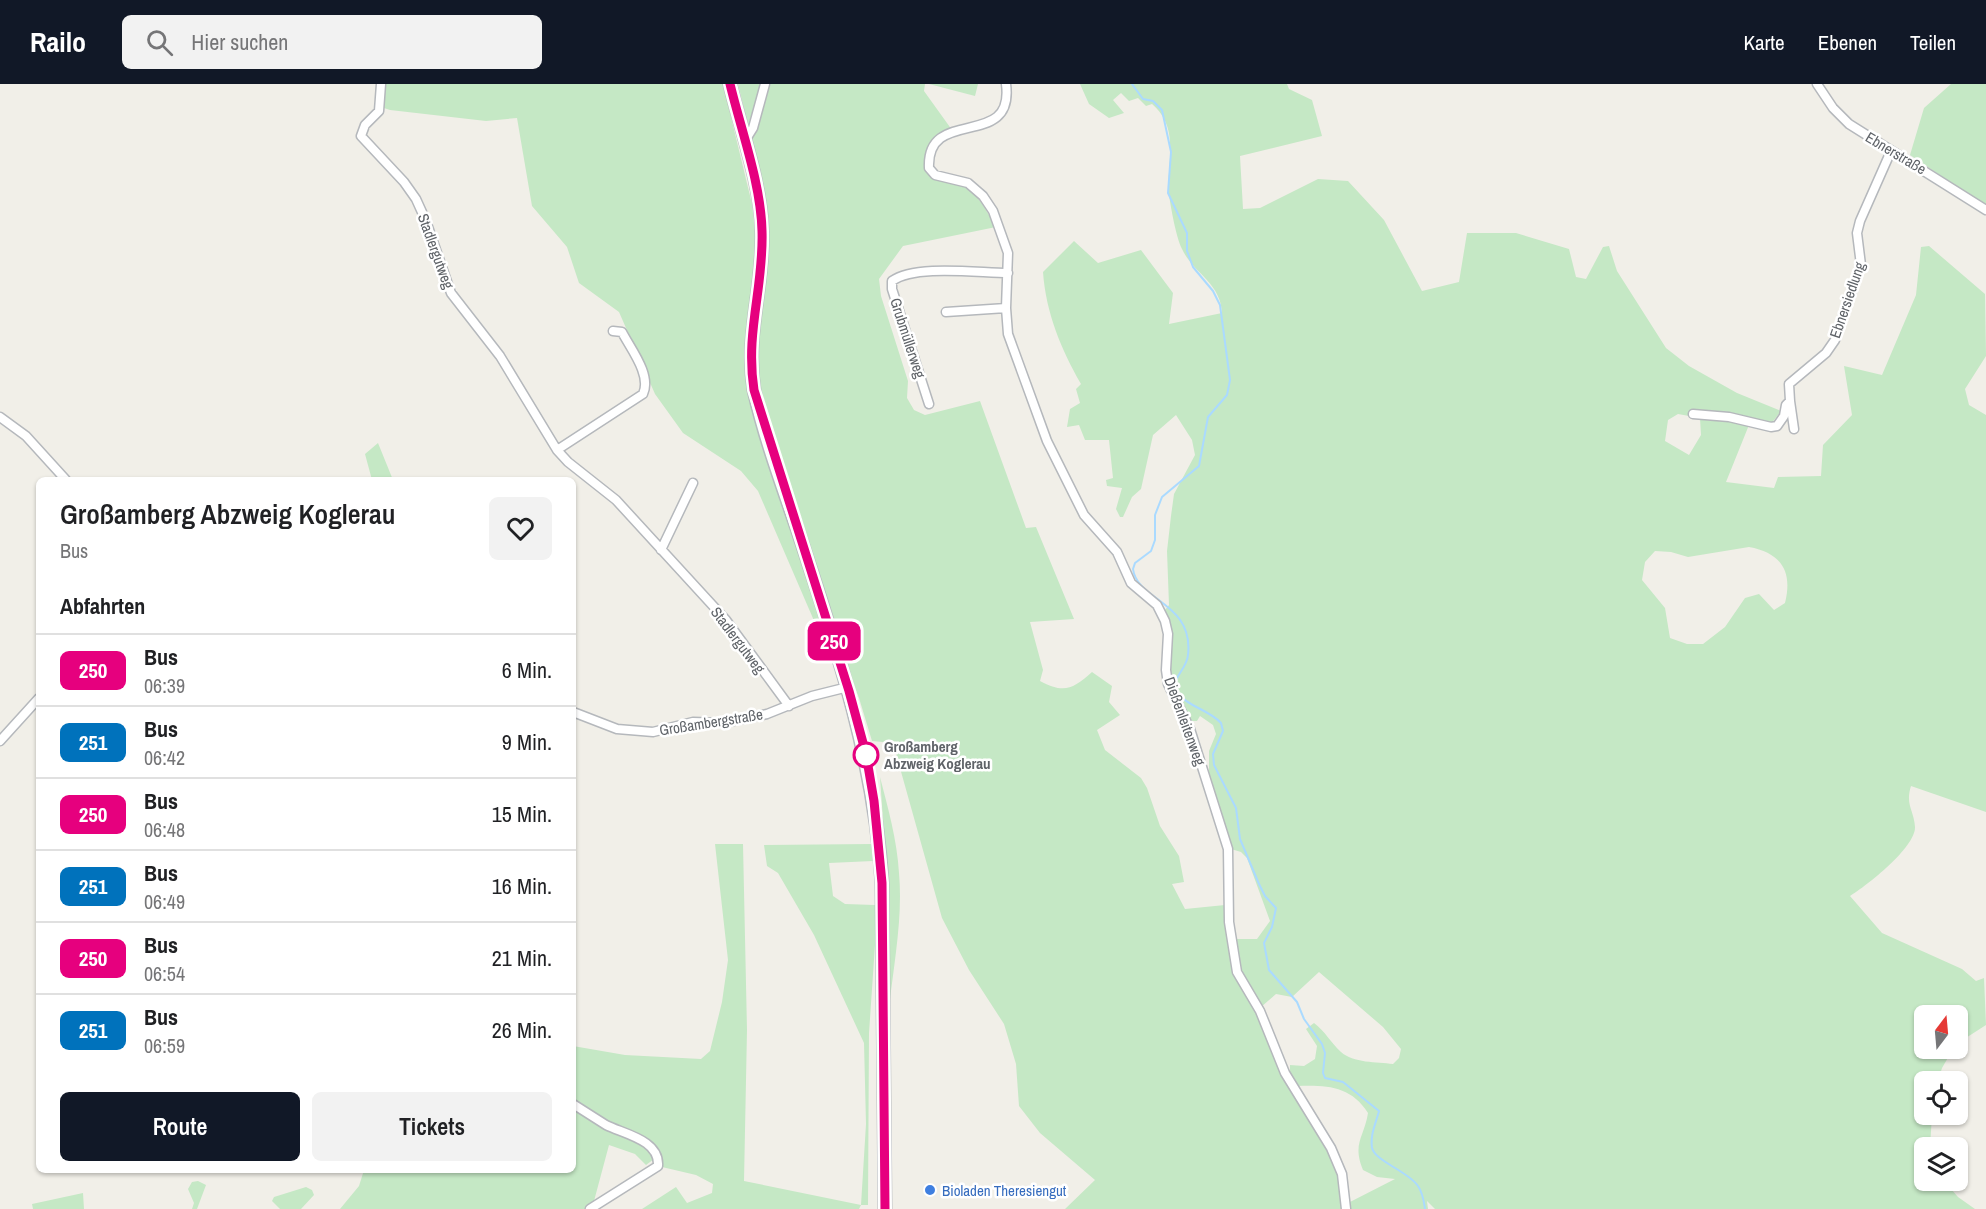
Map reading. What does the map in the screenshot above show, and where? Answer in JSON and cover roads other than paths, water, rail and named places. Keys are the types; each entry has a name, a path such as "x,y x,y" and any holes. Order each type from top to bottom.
{"main road":[{"path":"730,84 759,204 762,230 750,344 754,390 848,687 868,766 881,857 885,1209"}],"street":[{"name":"Stadlergutweg","path":"381,84 379,111 365,125 361,136 404,182 416,199 451,293 500,356 557,450 568,462 616,500 733,628 789,706"},
{"path":"743,137 748,136 753,128 765,84"},
{"name":"Dießenleitenweg","path":"1006,84 1006,108 1001,116 992,121 958,129 945,136 933,149 928,165 933,174 966,182 985,199 1004,236 1008,253 1006,308 1009,338 1042,430 1086,518 1117,552 1129,581 1157,605 1165,621 1168,631 1166,670 1168,684 1190,729 1228,849 1228,922 1237,972 1260,1011 1285,1073 1331,1148 1342,1174 1346,1209"},
{"name":"Ebnerstraße","path":"1817,84 1841,117 1986,210"},
{"name":"Ebnersiedlung","path":"1794,429 1789,384 1829,350 1837,334 1862,265 1859,225 1891,151"},
{"name":"Grubmüllerweg","path":"929,404 892,289 892,281 901,276 929,272 1008,273"},
{"path":"946,312 1006,308"},
{"path":"557,450 643,394 646,384 636,359 622,332 613,331"},
{"name":"Ebnersiedlung","path":"1693,414 1729,417 1773,427 1784,418 1786,405 1790,401"},
{"path":"0,417 26,436 63,477"},
{"path":"661,550 693,483"},
{"name":"Großambergstraße","path":"576,713 606,725 644,732 661,731 693,722 729,722 848,687"},
{"path":"0,741 36,701"},
{"path":"576,1106 607,1125 645,1143 658,1159 658,1166 590,1209"}],"waterway":[{"path":"1132,84 1143,99 1153,101 1162,110 1171,152 1168,193 1187,233 1187,251 1193,267 1213,291 1220,305 1230,380 1227,395 1208,417 1199,466 1162,497 1155,515 1155,540 1151,551 1135,563 1133,569 1137,580 1144,588 1174,613 1188,637 1187,660 1173,689"},
{"path":"1177,693 1221,723 1223,731 1213,754 1214,765 1236,808 1240,839 1259,884 1265,896 1276,908 1272,927 1264,943 1269,970 1297,1002 1304,1019 1322,1044 1325,1053 1323,1073 1325,1078 1343,1082 1379,1111 1373,1133 1372,1148 1379,1158 1418,1186 1425,1209"}],"place":[{"name":"Großamberg Abzweig Koglerau","path":"866,755"},
{"name":"Bioladen Theresiengut","path":"930,1190"}]}
